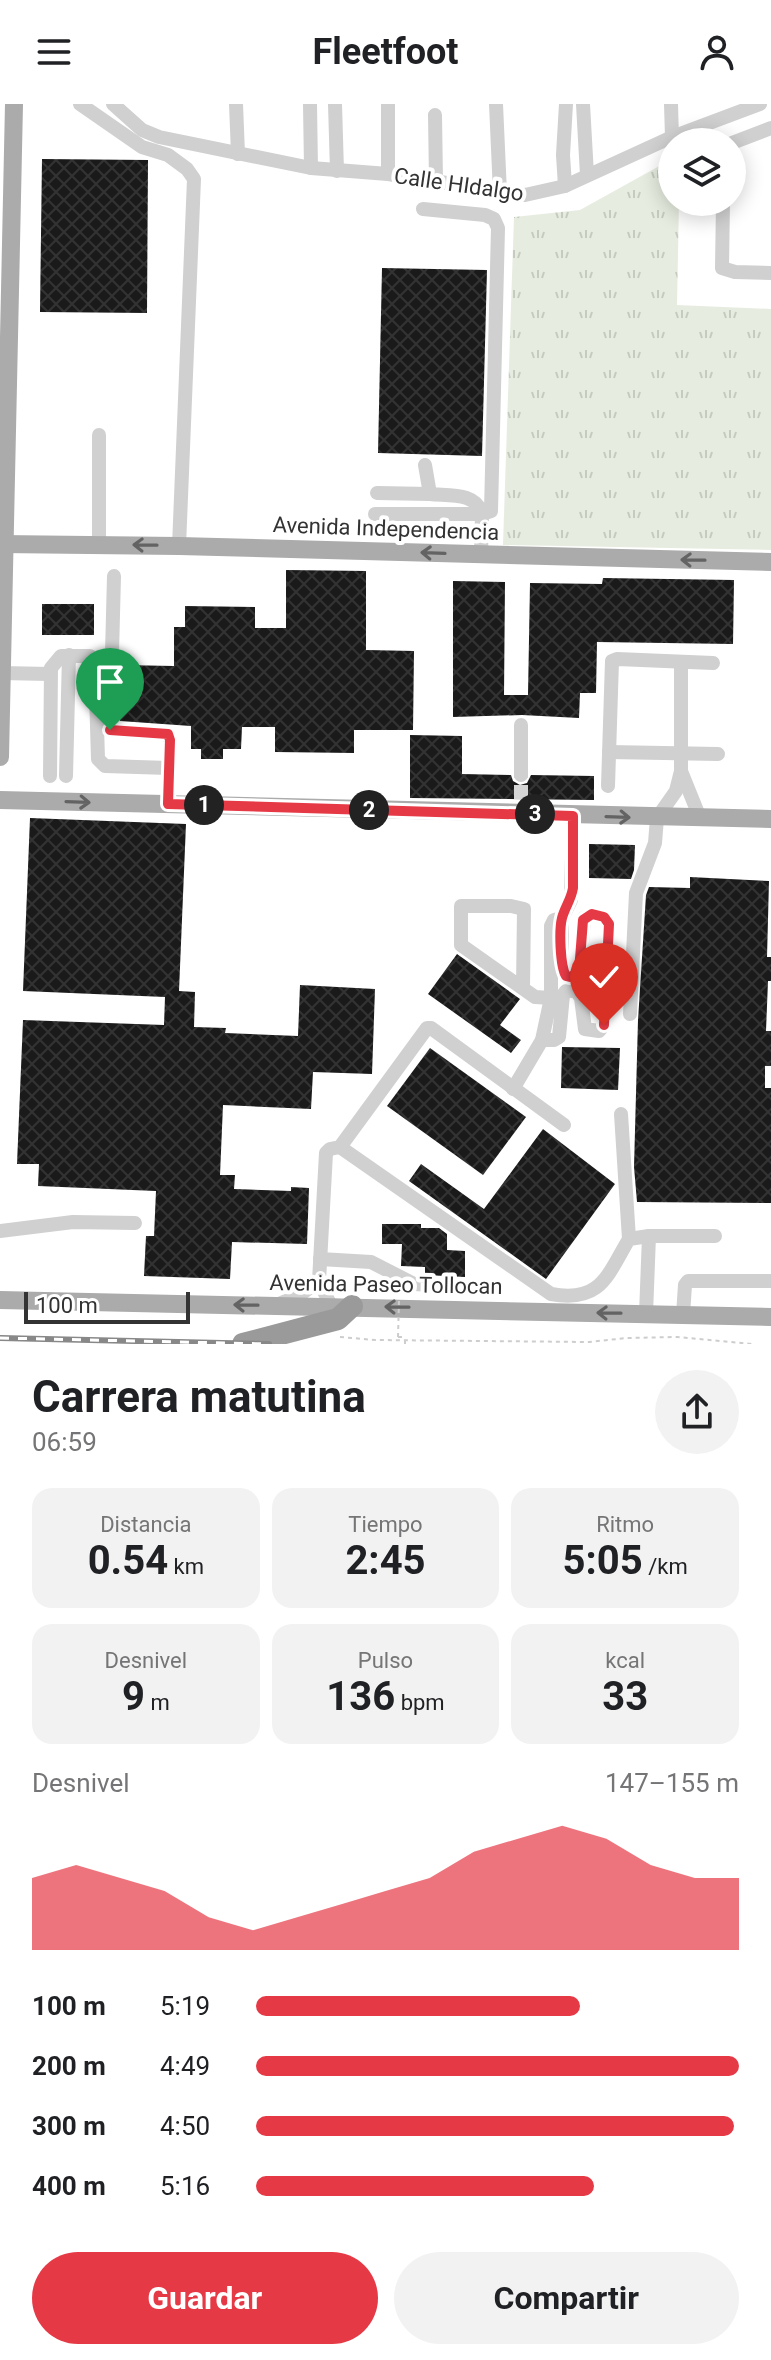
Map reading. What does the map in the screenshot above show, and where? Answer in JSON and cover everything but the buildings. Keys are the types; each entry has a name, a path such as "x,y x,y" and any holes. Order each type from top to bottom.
{"highway":[{"path":"243,1344 338,1319 342,1306"}],"main road":[{"path":"0,757 2,544 14,104"},
{"name":"Avenida Independencia","path":"2,544 771,562"},
{"path":"0,800 521,807 573,816 771,819"},
{"name":"Avenida Paseo Tollocan","path":"0,1300 771,1317"}],"street":[{"path":"80,104 142,147 168,155 187,169 194,179 179,546"},
{"path":"113,104 150,134 238,154 236,104"},
{"path":"310,104 311,168"},
{"path":"335,104 337,171"},
{"path":"388,104 388,174"},
{"path":"496,104 500,193"},
{"path":"583,104 587,175"},
{"path":"671,104 672,128"},
{"name":"Calle HIdalgo","path":"693,128 739,108 760,104"},
{"path":"566,107 585,137"},
{"path":"565,186 566,107"},
{"path":"435,115 436,181"},
{"path":"746,138 771,128"},
{"name":"Calle HIdalgo","path":"238,154 311,168 388,174 525,195 565,186 658,143"},
{"path":"375,514 482,514 491,511 493,504 498,228 494,219 485,215 423,209"},
{"path":"723,216 722,268 735,272 771,273"},
{"path":"99,435 99,545"},
{"path":"415,514 422,494 425,465"},
{"path":"377,493 471,499 479,504 482,514 481,555"},
{"path":"114,576 110,730 168,734 168,804"},
{"path":"50,776 50,674 58,658 69,655 90,656 95,660 97,755 102,764 169,768"},
{"path":"66,776 69,655"},
{"path":"608,786 612,661 713,663"},
{"path":"1,662 50,674"},
{"path":"630,1014 636,893 655,843 657,818 676,791 681,771 681,663"},
{"path":"521,725 521,775"},
{"path":"609,752 718,754"},
{"path":"681,771 700,818"},
{"path":"542,1040 559,1037 566,991 578,993 586,1031 599,1031 606,1016 607,920 592,914 584,918 579,972 570,977 562,968 562,918 571,900 573,816"},
{"path":"523,988 524,909 461,906 460,944 523,988 538,998 551,998"},
{"path":"513,1089 542,1040 551,998 551,926 554,920 562,918"},
{"path":"342,1306 319,1281 325,1158 330,1149 340,1147 427,1028 564,1125"},
{"path":"340,1147 551,1294 579,1295 599,1288 629,1239 621,1114"},
{"path":"0,1231 73,1222 135,1223"},
{"path":"646,1314 649,1236"},
{"path":"629,1239 715,1236"},
{"path":"320,1259 371,1262 414,1284 485,1288"},
{"path":"276,1305 298,1296 319,1281"},
{"path":"683,1315 684,1286 688,1281 771,1281"}],"path":[{"path":"399,1300 398,1337 405,1337 405,1344"},
{"path":"333,1336 375,1340 589,1342 677,1337 752,1344"}],"green space":[{"path":"658,167 658,216 679,216 677,305 771,309 771,550 503,545 514,217 580,210"}],"tunnel":[{"path":"521,775 521,799"}],"railway":[{"path":"0,1338 269,1344"}],"route":[{"path":"110,730 168,734 168,804 573,816 573,888 562,918 562,968 570,977 579,972 583,920 592,914 604,917 609,924 604,1025"}]}
